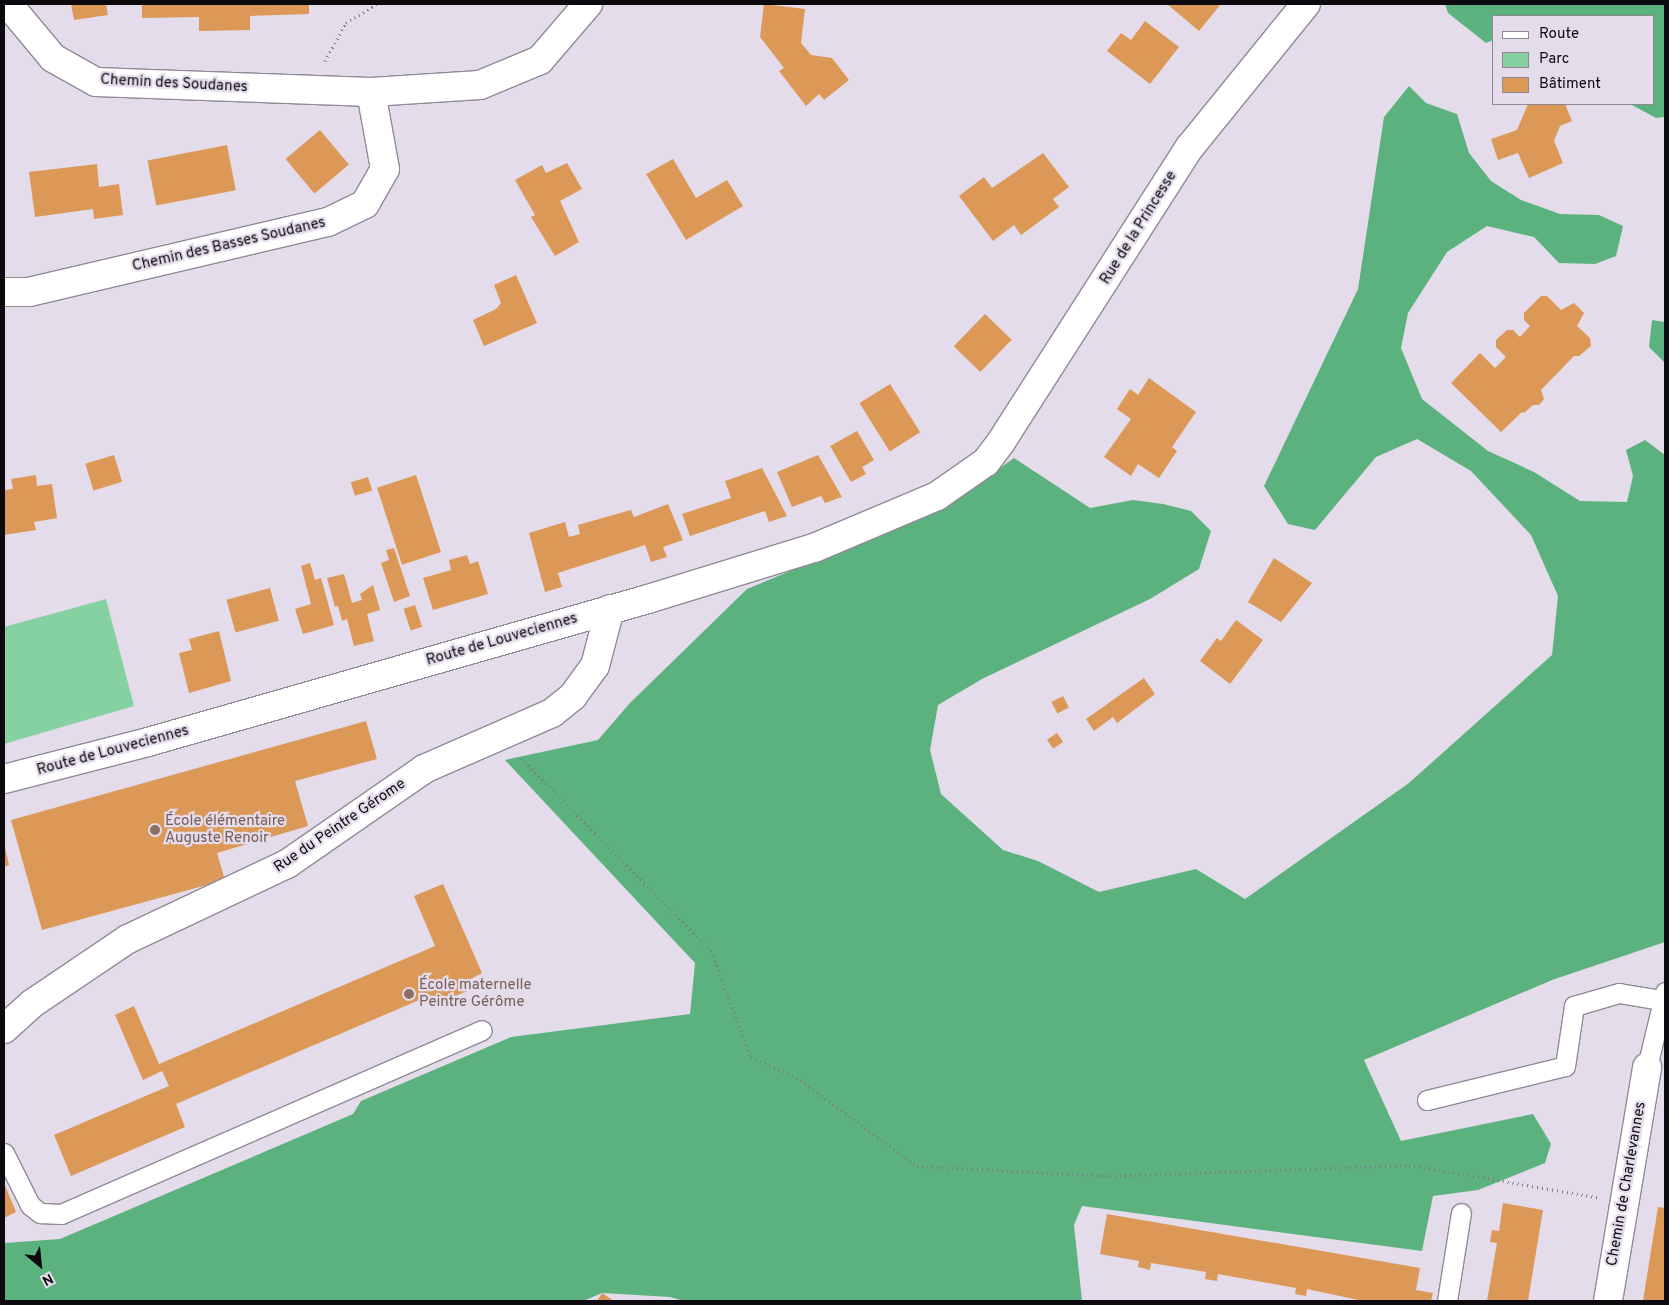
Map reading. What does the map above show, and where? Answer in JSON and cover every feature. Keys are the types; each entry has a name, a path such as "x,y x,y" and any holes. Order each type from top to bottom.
{"street":[{"name":"Chemin des Soudanes","path":"8,4 53,58 96,82 371,92 480,86 540,60 588,4"},
{"name":"Rue de la Princesse","path":"986,462 1021,415 1190,147 1306,4"},
{"name":"Chemin des Basses Soudanes","path":"4,292 29,292 328,222 365,204 385,169 371,92"},
{"name":"Route de Louveciennes","path":"4,779 148,742 610,609 814,548 938,496 986,462"},
{"name":"Rue du Peintre Gérome","path":"4,1029 33,1003 128,939 287,864 424,769 552,713 573,696 595,666 610,609"},
{"name":"Chemin de Charlevannes","path":"1608,1301 1647,1067"}],"lane":[{"path":"1427,1100 1565,1066 1574,1006 1619,993 1663,996 1647,1067"},
{"path":"4,1153 30,1205 40,1213 61,1214 482,1030"},
{"path":"1447,1301 1461,1213"}],"path":[{"path":"310,90 346,23 377,4"},
{"path":"499,736 711,951 751,1057 801,1080 917,1166 1110,1176 1409,1165 1624,1202"}],"green space":[{"path":"1445,4 1665,4 1665,117 1656,118 1632,105 1654,105 1654,15 1492,15 1492,40 1486,43 1448,13"},
{"path":"1409,86 1426,103 1457,114 1469,153 1491,181 1521,200 1560,214 1599,215 1623,226 1616,256 1595,264 1559,263 1534,237 1487,226 1447,252 1408,313 1401,348 1422,399 1488,451 1534,472 1580,501 1627,502 1633,476 1626,450 1645,440 1665,455 1665,942 1552,980 1364,1060 1401,1141 1533,1114 1551,1144 1545,1163 1478,1190 1433,1196 1422,1251 1082,1206 1074,1225 1082,1301 684,1301 670,1297 602,1293 583,1301 4,1301 4,1243 60,1239 353,1114 361,1101 511,1037 690,1014 695,963 505,760 598,740 630,703 747,589 950,504 1014,458 1090,508 1133,500 1163,504 1191,511 1211,531 1199,569 1150,599 982,679 938,705 930,750 941,794 1003,850 1038,861 1099,892 1196,869 1245,899 1409,783 1552,655 1558,596 1531,535 1471,471 1417,439 1376,457 1315,530 1288,524 1264,486 1358,289 1384,117"},
{"path":"1652,320 1665,322 1665,363 1649,347"},
{"path":"106,599 134,706 4,744 4,627"}],"building":[{"path":"71,4 106,4 108,15 74,20"},
{"path":"142,4 309,4 309,14 250,16 250,30 199,31 199,17 142,18"},
{"path":"764,4 805,9 801,43 811,55 832,58 849,80 824,100 819,94 806,106 779,71 784,68 760,37"},
{"path":"1167,4 1221,4 1199,31"},
{"path":"1145,21 1179,47 1150,84 1107,51 1121,33 1131,40"},
{"path":"1528,105 1565,105 1572,121 1560,126 1554,141 1563,163 1529,178 1518,153 1498,160 1491,139 1517,130"},
{"path":"320,130 349,164 314,193 286,159"},
{"path":"227,145 236,190 156,206 147,160"},
{"path":"1043,153 1069,187 1053,199 1059,207 1021,235 1014,225 993,241 959,196 984,177 992,188"},
{"path":"673,159 696,198 727,180 743,206 686,240 646,174"},
{"path":"567,163 582,189 560,201 579,242 555,256 531,217 535,215 515,180 542,165 546,173"},
{"path":"97,164 99,187 119,184 123,215 94,219 93,209 35,217 29,172"},
{"path":"516,275 537,323 484,346 473,320 496,309 501,303 494,285"},
{"path":"1541,296 1547,296 1561,310 1574,303 1584,313 1577,326 1590,338 1591,346 1579,356 1574,356 1541,390 1544,399 1539,405 1533,405 1524,413 1522,412 1501,432 1451,383 1480,353 1495,368 1506,357 1496,347 1496,340 1507,330 1513,330 1520,337 1530,326 1524,320 1524,313"},
{"path":"985,314 1012,340 980,372 954,346"},
{"path":"1149,378 1196,412 1172,447 1177,451 1159,478 1138,464 1131,476 1104,457 1131,419 1117,409 1130,389 1138,395"},
{"path":"890,384 920,432 890,451 859,403"},
{"path":"857,431 874,460 862,467 866,474 851,482 830,446"},
{"path":"114,455 122,482 93,491 85,464"},
{"path":"818,455 842,497 825,503 821,496 792,507 777,472"},
{"path":"762,468 787,516 769,522 765,511 690,536 682,514 731,498 725,481"},
{"path":"36,475 37,486 52,484 57,518 34,522 36,530 4,535 4,490 13,489 11,479"},
{"path":"416,475 441,552 402,565 377,488"},
{"path":"368,477 372,490 355,496 351,482"},
{"path":"668,504 683,540 663,547 667,557 651,562 645,545 558,573 562,587 545,592 529,533 565,522 569,537 580,534 578,525 631,510 634,517"},
{"path":"394,548 410,596 394,602 381,563 389,560 386,550"},
{"path":"467,555 470,564 478,561 488,594 433,610 423,578 451,570 449,560"},
{"path":"1274,558 1312,583 1281,622 1248,602"},
{"path":"310,563 315,580 321,578 334,625 303,634 295,609 311,604 301,566"},
{"path":"344,574 352,603 362,600 360,594 373,585 380,610 367,614 374,641 354,646 347,619 342,621 338,606 335,607 327,578"},
{"path":"270,588 279,621 235,632 227,600"},
{"path":"415,605 422,627 411,631 404,609"},
{"path":"1236,620 1263,640 1230,684 1200,661 1217,638 1221,641"},
{"path":"219,631 231,681 189,693 179,653 192,650 189,639"},
{"path":"1144,678 1155,694 1117,723 1113,717 1094,731 1086,719"},
{"path":"1063,696 1069,708 1057,713 1051,702"},
{"path":"366,721 377,759 295,781 308,826 217,853 225,880 42,930 11,820"},
{"path":"1057,733 1063,742 1053,749 1047,740"},
{"path":"4,843 9,865 4,867"},
{"path":"443,884 482,973 467,981 472,989 436,1004 431,995 176,1104 185,1127 71,1176 54,1135 169,1086 162,1071 143,1080 115,1015 134,1006 159,1064 435,946 414,896"},
{"path":"4,1183 16,1212 4,1218"},
{"path":"1503,1203 1543,1210 1528,1301 1487,1301 1497,1243 1490,1242 1492,1230 1499,1231"},
{"path":"1658,1207 1665,1208 1665,1301 1643,1301"},
{"path":"1107,1214 1420,1268 1416,1290 1433,1293 1431,1301 1363,1301 1307,1289 1306,1296 1295,1294 1296,1288 1218,1274 1217,1281 1205,1279 1206,1272 1151,1263 1150,1270 1138,1267 1139,1261 1100,1254"},
{"path":"602,1293 614,1301 597,1301"}],"place":[{"name":"École élémentaire Auguste Renoir","path":"155,830"},
{"name":"École maternelle Peintre Gérôme","path":"409,994"}]}
